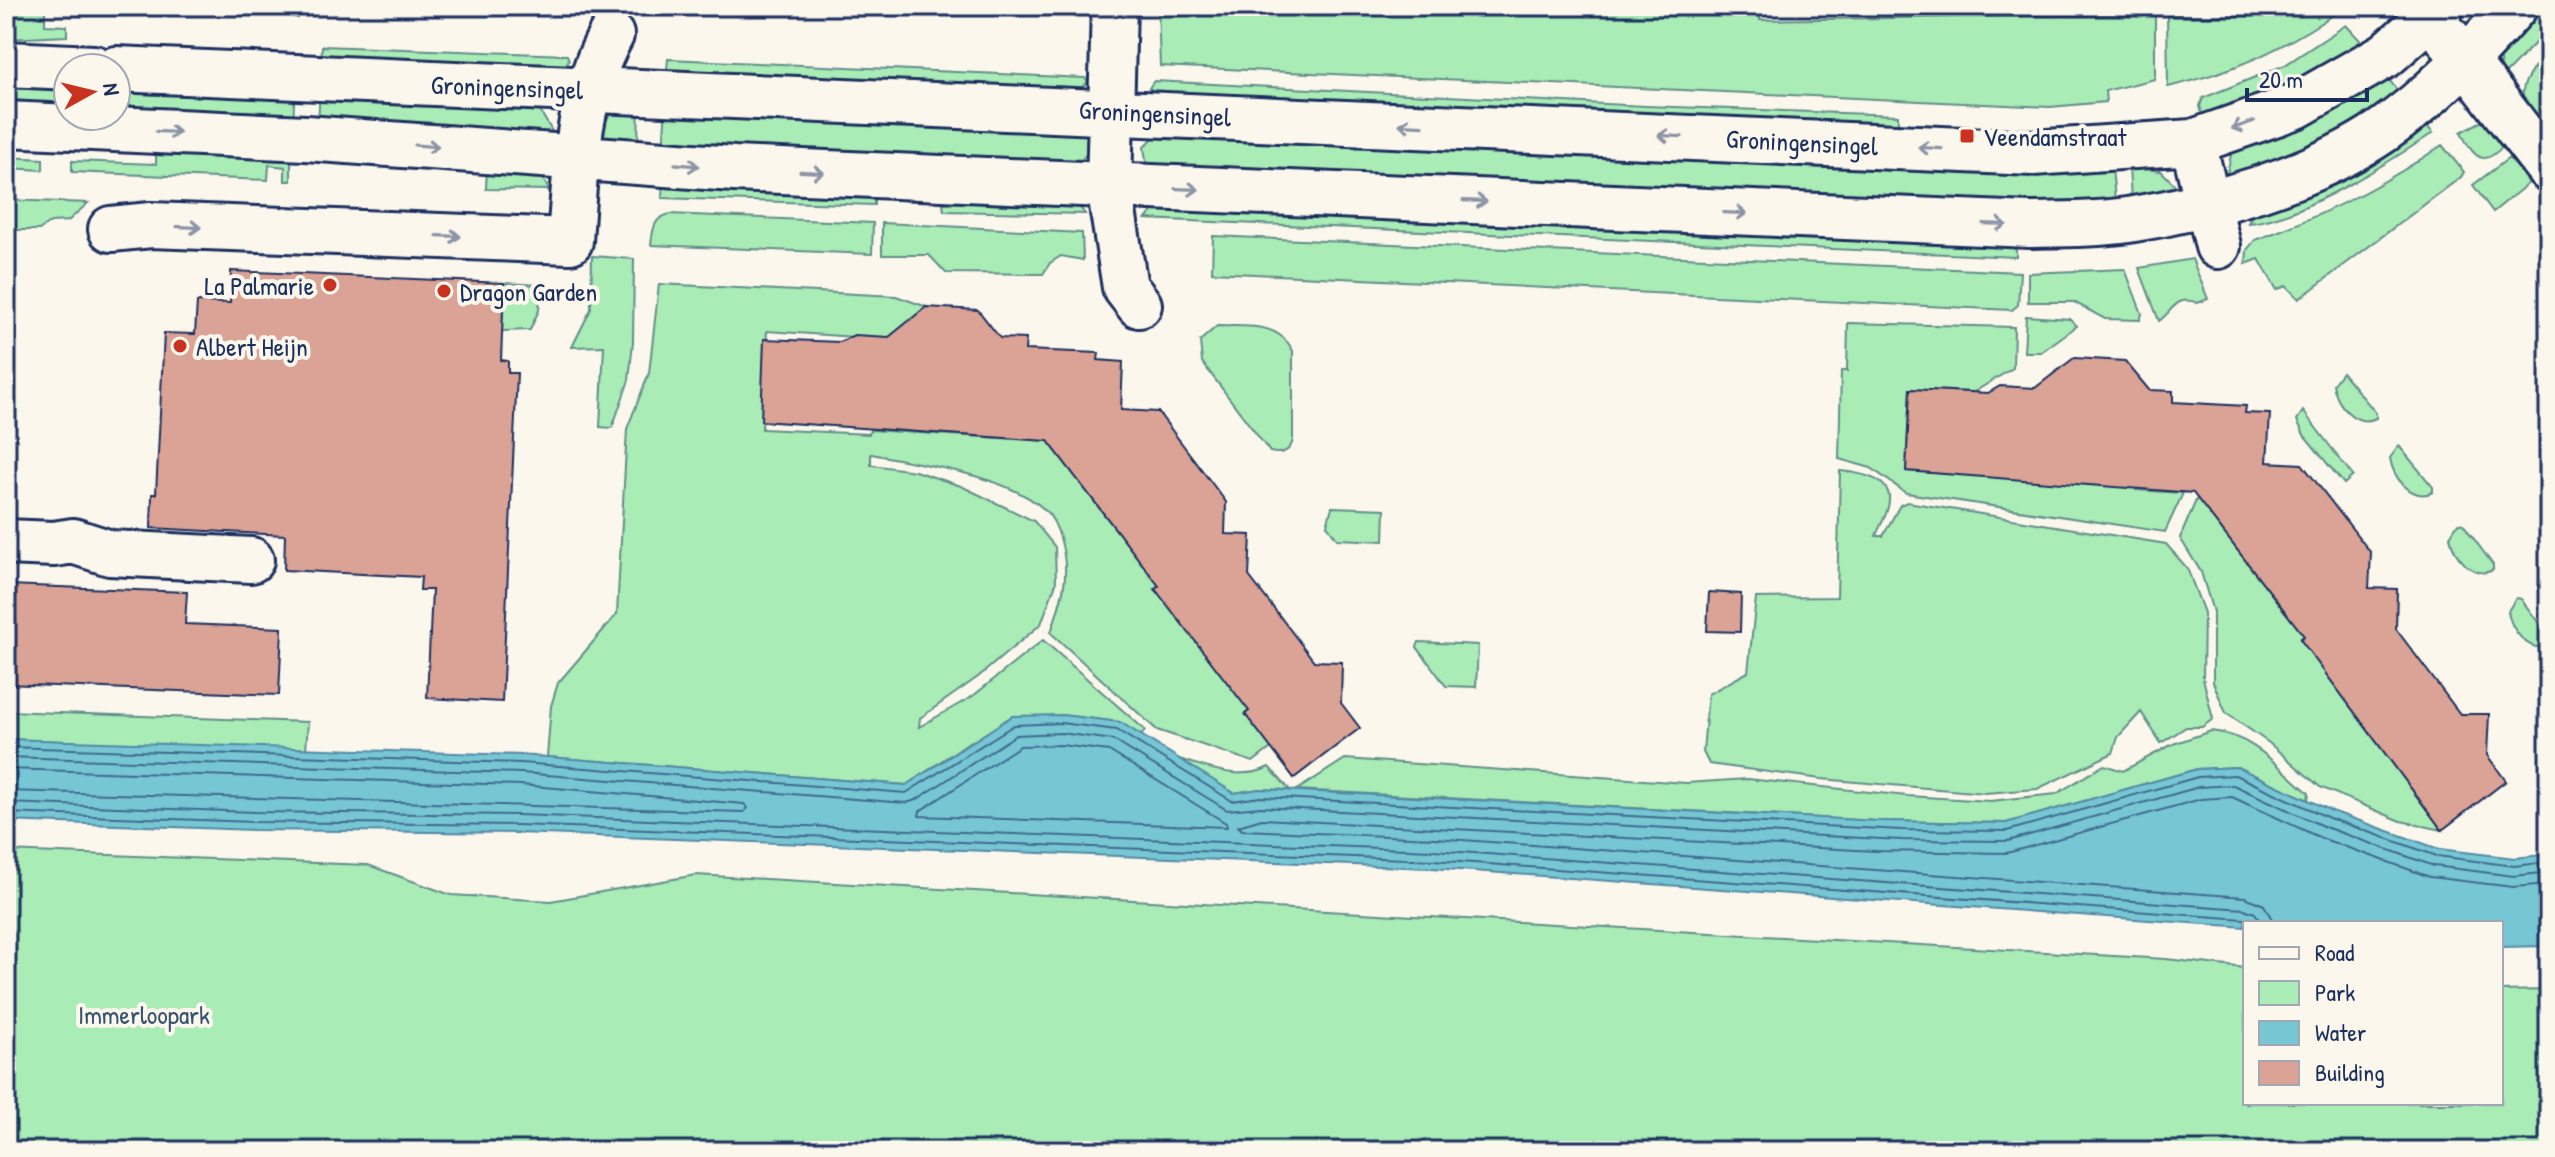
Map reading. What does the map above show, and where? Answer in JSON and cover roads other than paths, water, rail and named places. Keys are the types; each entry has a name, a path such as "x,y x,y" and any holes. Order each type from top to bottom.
{"street":[{"path":"1114,6 1109,186 1125,287 1139,305"},
{"path":"6,124 575,156 734,169 2030,225 2125,221 2213,226 2305,170 2379,133 2468,59 2515,6"},
{"path":"2436,12 2549,169"},
{"name":"Groningensingel","path":"132,70 2033,153 2193,142 2296,106 2386,55 2436,12"},
{"path":"111,229 151,225 570,241 575,156 597,61 611,35"},
{"path":"6,64 52,66"},
{"path":"2193,142 2213,226"},
{"path":"6,542 54,544 73,541 110,553 251,560"}],"water":[{"path":"1062,715 1120,722 1234,793 1259,789 1878,821 2006,823 2197,769 2237,767 2332,811 2439,849 2515,858 2549,854 2549,946 2503,947 2503,921 2243,921 2243,927 1432,868 517,833 254,830 6,821 6,739 522,755 906,785 1012,716"}],"place":[{"name":"Veendamstraat","path":"1967,136"},
{"name":"La Palmarie","path":"330,285"},
{"name":"Dragon Garden","path":"444,291"},
{"name":"Albert Heijn","path":"180,346"}],"park label":[{"name":"Immerloopark","path":"144,1014"}]}
